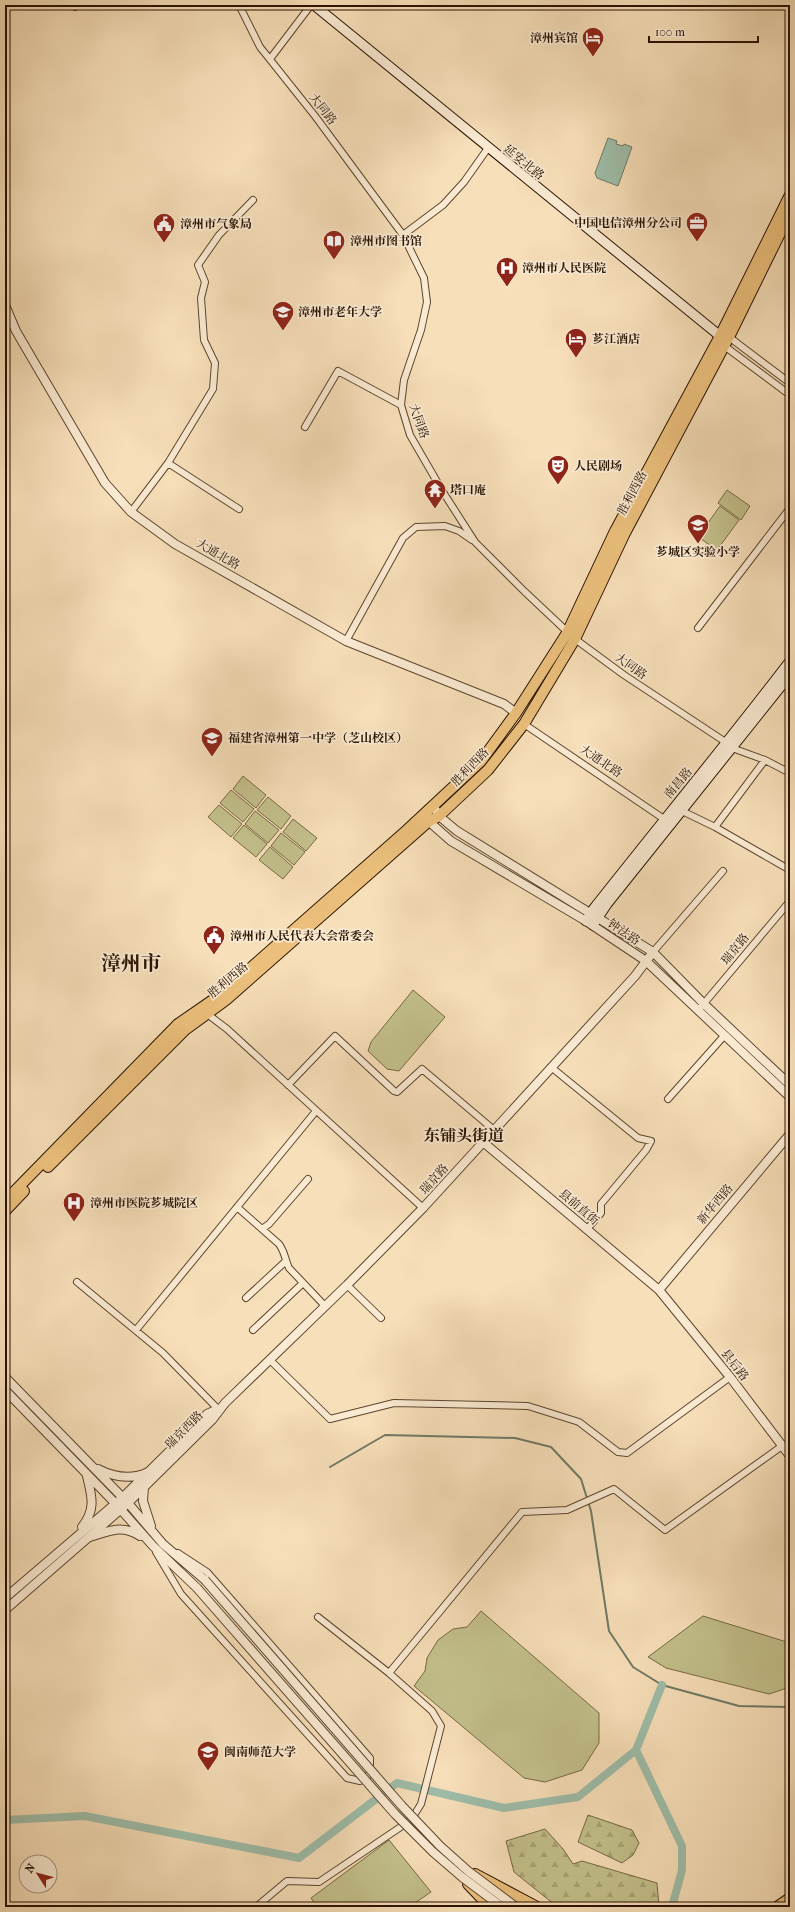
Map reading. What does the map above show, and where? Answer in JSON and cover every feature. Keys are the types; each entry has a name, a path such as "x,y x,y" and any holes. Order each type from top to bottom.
{"main road":[{"name":"延安北路","path":"313,5 724,340"},
{"name":"胜利西路","path":"724,340 790,195"},
{"name":"胜利西路","path":"5,1211 204,1012 426,819 439,816 488,770 524,724 624,535 790,213"},
{"path":"426,819 434,805 480,761 571,636"},
{"name":"南昌路","path":"595,914 682,811 790,661"},
{"name":"南昌路","path":"589,923 664,819 790,675"},
{"path":"5,1201 178,1024 204,1012"},
{"path":"464,1874 490,1907"},
{"path":"464,1874 537,1907"},
{"path":"777,1907 790,1898"}],"street":[{"path":"73,5 75,7 82,5"},
{"name":"大同路","path":"239,5 260,47 315,116 403,236 424,278 427,302 421,330 404,380 401,405 410,435 443,492 475,542 524,592 571,636 624,675 729,745 765,760 790,773"},
{"path":"270,59 313,5"},
{"path":"403,236 444,205 464,182 488,148"},
{"path":"131,512 168,463 213,389 215,363 204,340 201,298 205,282 198,266 219,235 253,200"},
{"name":"大通北路","path":"5,305 16,331 105,483 131,512 175,544 346,641 504,704 516,713"},
{"name":"延安北路","path":"724,340 790,384"},
{"name":"延安北路","path":"724,340 790,395"},
{"path":"305,427 338,371 401,405"},
{"path":"168,463 239,508"},
{"path":"698,628 790,508"},
{"path":"346,641 403,538 416,527 445,526 459,531 475,542"},
{"name":"大通北路","path":"524,724 664,819"},
{"path":"715,827 765,760"},
{"name":"钟法路","path":"434,805 439,816 457,831 595,914 653,952 704,1004 790,1085"},
{"path":"682,811 715,827 790,870"},
{"name":"钟法路","path":"426,819 451,841 589,923 646,961 698,1012 790,1097"},
{"path":"653,952 722,871"},
{"name":"瑞京路","path":"698,1012 790,900"},
{"name":"瑞京路","path":"218,1409 347,1285 423,1208 635,976 653,952"},
{"path":"204,1012 227,1029 423,1208"},
{"path":"288,1085 334,1036 397,1092 422,1069 494,1130"},
{"path":"668,1099 724,1036"},
{"path":"551,1067 638,1138 651,1141 646,1150 601,1204 601,1213 587,1229"},
{"path":"136,1330 316,1111"},
{"name":"新华西路","path":"659,1290 790,1134"},
{"name":"县前直街","path":"483,1142 659,1290"},
{"path":"262,1229 269,1224 308,1179"},
{"path":"237,1207 282,1247 285,1251 286,1262 289,1268 325,1306"},
{"path":"246,1298 286,1262"},
{"path":"77,1282 163,1353 218,1409"},
{"path":"253,1330 303,1283"},
{"path":"347,1285 381,1318"},
{"name":"县后路","path":"659,1290 730,1377 790,1456"},
{"path":"270,1360 330,1419 394,1403 528,1406 579,1422 618,1452 627,1453 730,1377"},
{"path":"5,1377 125,1500 154,1534 205,1580 402,1806 464,1874 502,1907"},
{"path":"5,1390 118,1506 151,1544 197,1588 395,1814 433,1852 464,1874 516,1907"},
{"name":"瑞京西路","path":"125,1500 207,1414 218,1409"},
{"name":"瑞京西路","path":"5,1598 76,1536 144,1486 212,1420 218,1409"},
{"path":"389,1673 522,1512 568,1510 614,1489 665,1530 782,1446"},
{"path":"92,1466 106,1473 123,1477 141,1476 154,1468"},
{"path":"76,1536 89,1519 93,1505 87,1475"},
{"path":"144,1486 143,1501 148,1520 154,1534"},
{"name":"瑞京西路","path":"5,1610 88,1538 118,1506"},
{"path":"88,1538 117,1529 130,1529 151,1544 181,1594 347,1778 360,1781 370,1774 370,1758 207,1572 164,1544"},
{"path":"256,1907 287,1881 319,1882 411,1820 420,1804 441,1726 432,1711 389,1673 318,1617"}],"green space":[{"path":"727,490 750,506 741,520 718,503"},
{"path":"720,506 739,520 717,550 698,537"},
{"path":"243,776 266,795 256,808 233,789"},
{"path":"231,790 254,809 243,822 220,803"},
{"path":"268,797 291,816 281,829 257,810"},
{"path":"219,805 242,824 231,837 208,817"},
{"path":"255,811 279,830 268,843 245,824"},
{"path":"293,819 317,838 306,851 283,832"},
{"path":"244,825 267,844 256,857 233,838"},
{"path":"281,833 305,852 294,865 271,846"},
{"path":"270,847 293,867 283,879 259,860"},
{"path":"413,990 445,1017 399,1071 387,1069 368,1051 371,1042"},
{"path":"481,1611 599,1713 599,1743 582,1770 545,1782 524,1778 414,1686 425,1671 427,1658 438,1640 453,1629 467,1627"},
{"path":"703,1616 790,1643 790,1687 769,1694 666,1668 648,1657"},
{"path":"588,1815 632,1830 639,1843 633,1855 622,1863 578,1842"},
{"path":"545,1829 563,1849 573,1864 582,1861 657,1883 659,1907 559,1907 550,1901 514,1872 506,1841"},
{"path":"389,1840 431,1892 409,1907 317,1907 311,1898"}],"shaded area":[{"path":"608,138 617,141 616,144 623,146 624,144 632,147 618,186 597,178 595,173"}],"waterway":[{"path":"330,1467 385,1435 515,1438 551,1447 581,1479 591,1511 609,1631 633,1667 662,1685 739,1706 790,1707"},
{"path":"636,1750 662,1685"},
{"path":"5,1820 85,1816 299,1858 397,1783 504,1808 578,1797 636,1750 682,1846 682,1870 672,1907"}],"place":[{"name":"漳州宾馆","path":"593,58"},
{"name":"中国电信漳州分公司","path":"697,242"},
{"name":"漳州市气象局","path":"164,244"},
{"name":"漳州市图书馆","path":"334,260"},
{"name":"漳州市人民医院","path":"507,288"},
{"name":"漳州市老年大学","path":"283,332"},
{"name":"芗江酒店","path":"576,358"},
{"name":"人民剧场","path":"558,486"},
{"name":"塔口庵","path":"435,510"},
{"name":"芗城区实验小学","path":"698,544"},
{"name":"福建省漳州第一中学（芝山校区）","path":"212,758"},
{"name":"漳州市人民代表大会常委会","path":"214,956"},
{"name":"漳州市医院芗城院区","path":"74,1222"},
{"name":"闽南师范大学","path":"208,1772"}],"district":[{"name":"漳州市","path":"131,963"},
{"name":"东铺头街道","path":"464,1135"}]}
